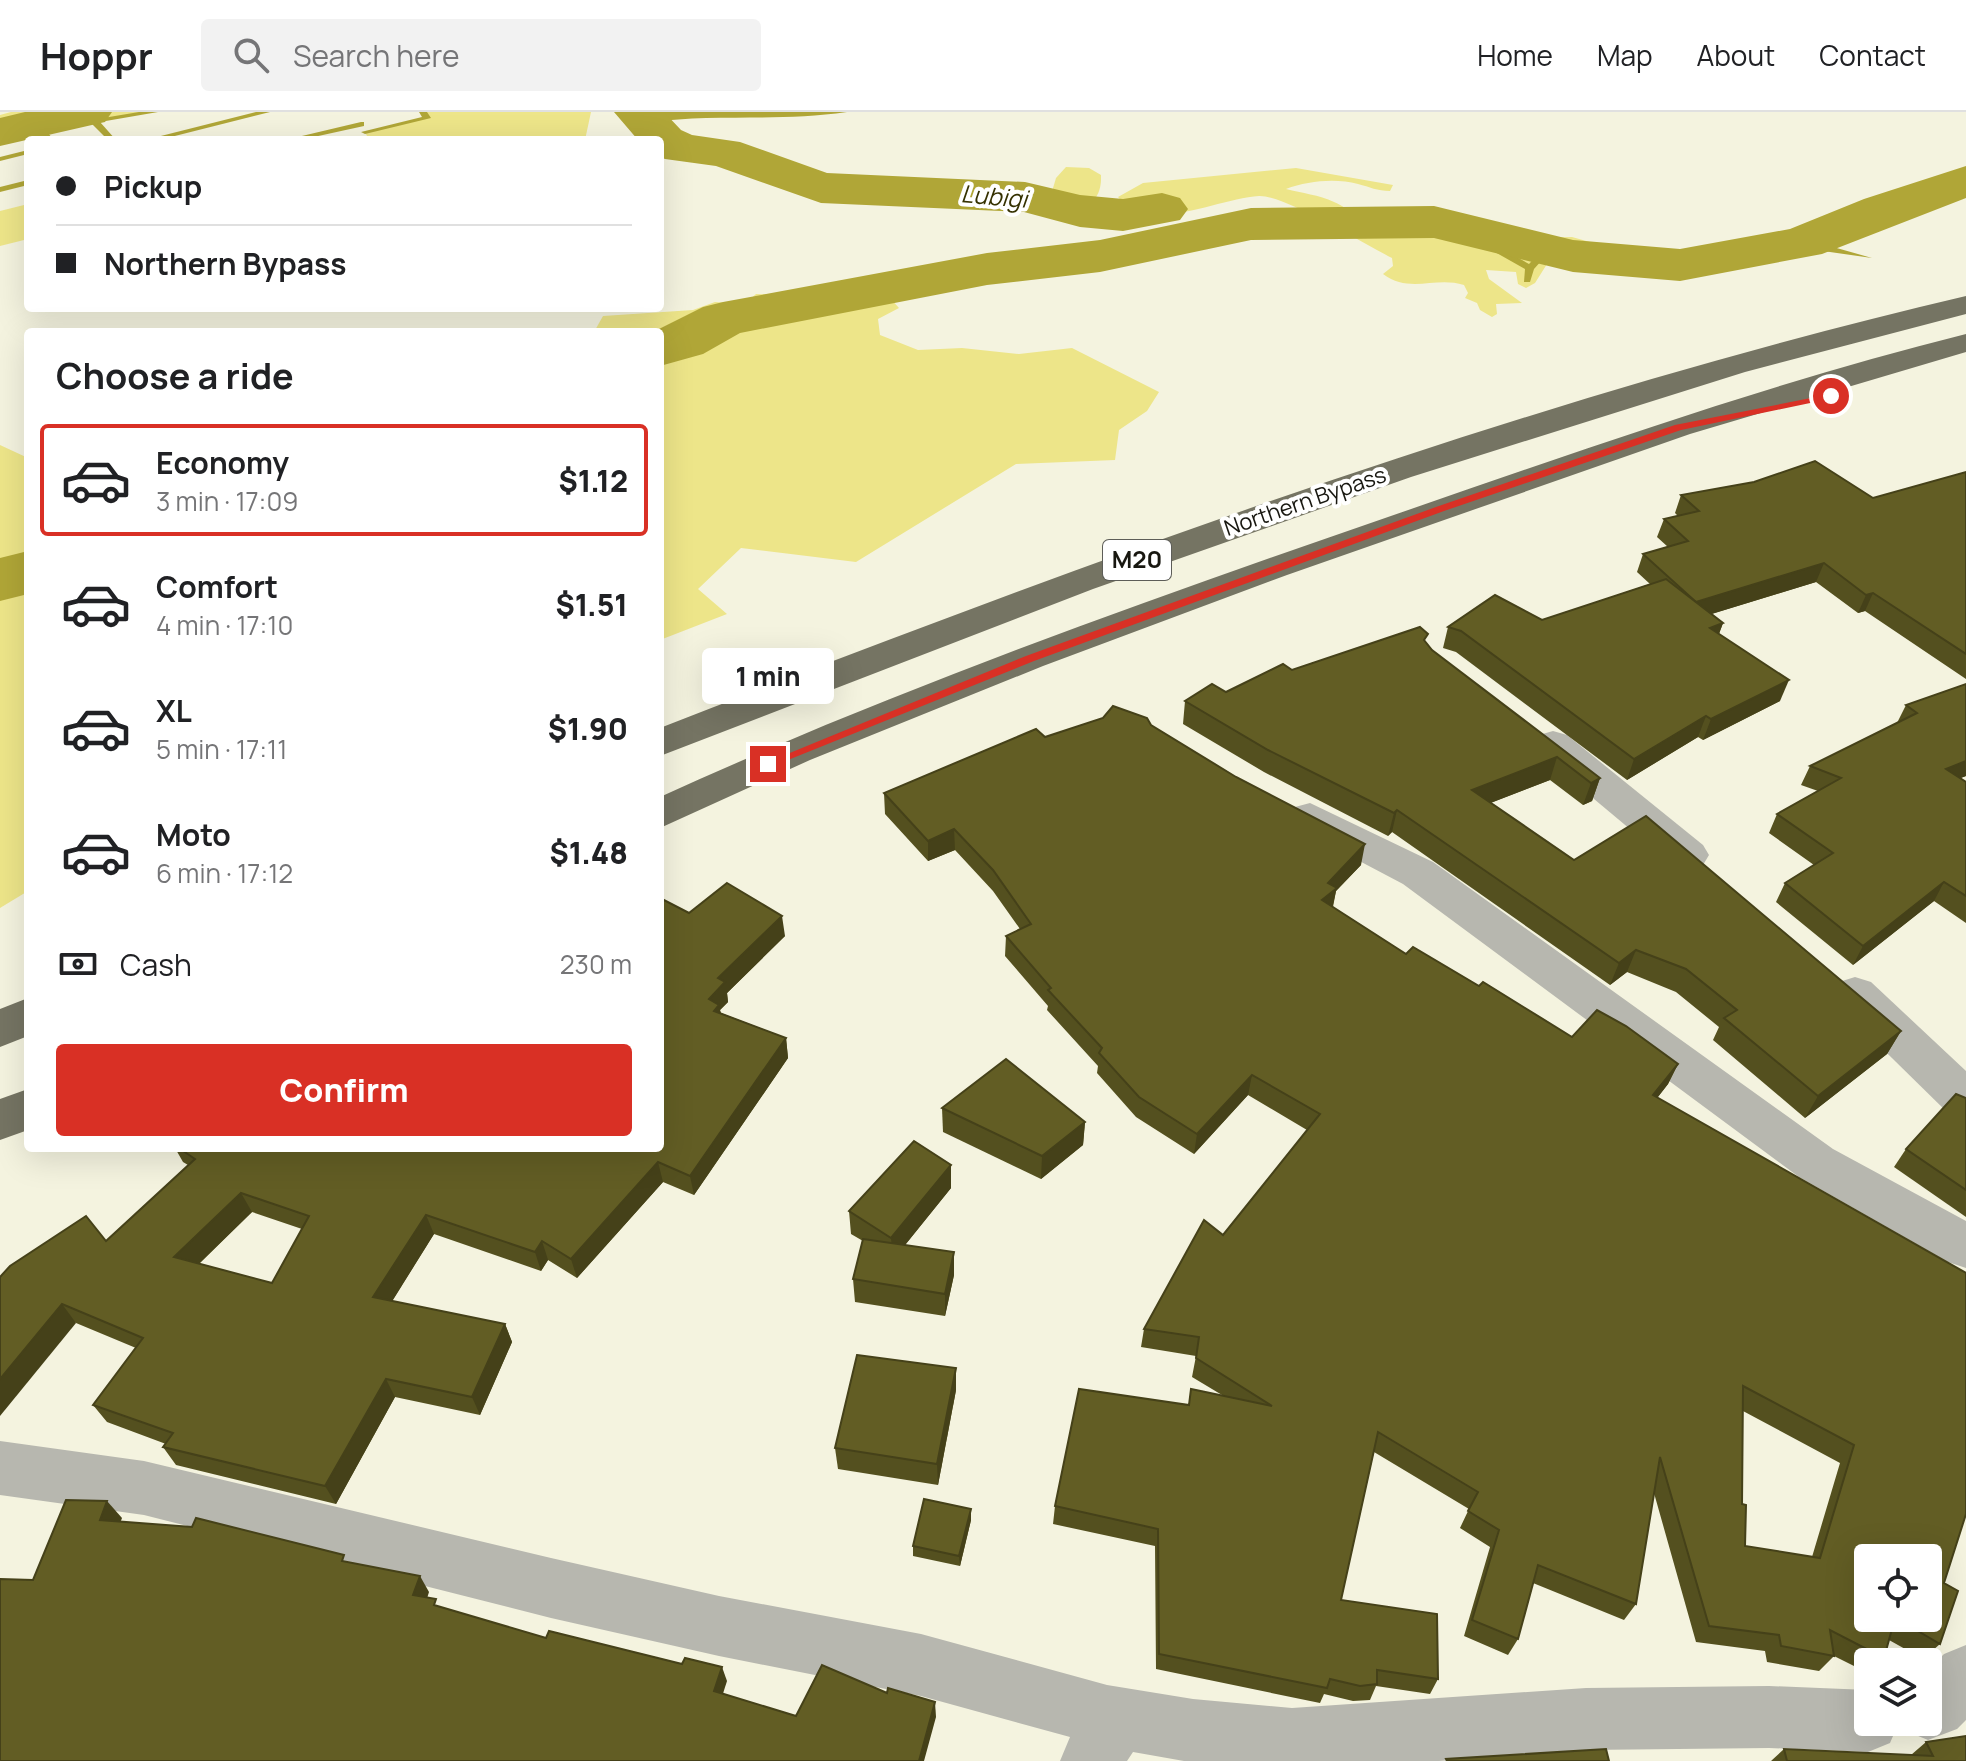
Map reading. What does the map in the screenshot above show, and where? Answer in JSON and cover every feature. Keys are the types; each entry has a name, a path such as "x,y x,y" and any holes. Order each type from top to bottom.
{"highway":[{"path":"1621,398 1966,290"},
{"name":"Northern Bypass","path":"664,741 889,652 1257,517 1621,398 1966,305"},
{"name":"Northern Bypass","path":"664,812 796,751 1030,658 1425,514 1679,427 1966,343"},
{"path":"1679,427 1966,369"},
{"path":"0,1029 24,1018"},
{"path":"0,1121 24,1110"}],"street":[{"path":"1526,723 1721,883"},
{"path":"1273,798 1418,873 1816,1163 1966,1246"},
{"path":"1822,966 1904,1037 1966,1100"},
{"path":"0,1468 144,1488 719,1626 921,1665 1104,1740 1193,1731 1292,1740 1586,1719 1769,1717 1854,1720"},
{"path":"1942,1700 1966,1676"}],"shaded area":[{"path":"11,112 154,112 94,121 0,143 0,115"},
{"path":"423,112 591,112 586,136 367,136 365,132 426,118"},
{"path":"621,112 847,112 794,117 652,121 621,117"},
{"path":"722,147 794,169 811,181 834,188 812,192 761,171 740,168 713,151"},
{"path":"1066,167 1089,168 1101,175 1097,196 1070,214 1048,205 1056,178"},
{"path":"1296,168 1393,185 1390,191 1385,191 1331,181 1286,189 1328,200 1393,228 1434,233 1457,225 1512,238 1572,237 1597,244 1598,248 1547,264 1535,283 1526,288 1518,284 1516,272 1486,270 1489,279 1522,303 1496,304 1497,314 1492,317 1480,310 1477,303 1465,298 1468,293 1464,285 1443,282 1413,284 1393,280 1383,274 1393,266 1392,258 1287,203 1259,196 1185,212 1147,214 1131,208 1118,197 1143,183"},
{"path":"1926,195 1920,207 1861,219 1866,233 1827,233 1838,224 1861,215 1874,202"},
{"path":"24,205 24,240 0,246 0,211"},
{"path":"1819,236 1826,245 1872,258 1816,250 1772,256 1754,252 1774,238"},
{"path":"756,294 778,295 807,314 890,298 899,308 878,319 880,335 918,350 962,348 1019,354 1072,348 1159,392 1147,411 1119,430 1115,460 1016,464 856,562 741,548 698,589 727,614 664,638 664,328 596,328 603,316 693,310 715,302 745,304"},
{"path":"0,445 24,456 24,893 0,908"}],"building":[{"path":"1815,461 1873,498 1966,472 1966,654 1873,593 1866,595 1824,563 1696,602 1643,554 1688,541 1664,519 1699,511 1681,495 1754,482"},
{"path":"1666,579 1723,623 1710,628 1789,680 1711,719 1706,716 1634,759 1461,631 1448,627 1495,595 1542,620"},
{"path":"1420,627 1428,634 1424,640 1432,650 1600,778 1591,783 1557,757 1472,790 1574,860 1646,816 1901,1031 1818,1096 1724,1018 1737,1010 1686,969 1636,950 1619,963 1397,810 1394,813 1268,750 1185,701 1212,684 1226,692 1283,664 1292,670"},
{"path":"1966,684 1966,761 1946,769 1966,782 1966,896 1944,882 1863,946 1785,883 1833,853 1777,814 1841,778 1810,766 1917,713 1906,705"},
{"path":"1113,706 1147,718 1151,725 1236,777 1365,844 1328,883 1337,888 1322,900 1406,954 1413,947 1479,986 1483,982 1572,1037 1597,1010 1626,1026 1678,1064 1653,1095 1966,1273 1966,1514 1944,1583 1958,1591 1940,1644 1920,1632 1942,1632 1942,1544 1854,1544 1854,1632 1891,1632 1887,1648 1865,1648 1830,1630 1834,1656 1781,1646 1779,1635 1709,1626 1660,1457 1636,1604 1538,1565 1518,1639 1472,1620 1499,1530 1468,1511 1478,1492 1378,1432 1341,1600 1437,1614 1438,1679 1377,1670 1377,1684 1360,1686 1330,1679 1327,1688 1159,1654 1158,1529 1055,1506 1079,1389 1189,1405 1191,1389 1272,1406 1196,1358 1199,1337 1144,1329 1204,1220 1223,1235 1320,1114 1252,1075 1197,1134 1139,1097 1099,1053 1102,1048 1048,990 1051,988 1006,936 1031,924 993,870 954,829 928,841 884,793 1036,729 1045,737 1103,718","holes":["1743,1386 1854,1445 1820,1558 1745,1546 1746,1505 1742,1504"]},
{"path":"727,883 782,916 718,978 725,982 709,999 719,1005 714,1011 786,1038 690,1176 658,1162 571,1259 542,1241 535,1252 426,1215 373,1297 505,1324 472,1397 386,1379 325,1486 163,1447 173,1433 93,1405 143,1338 62,1304 0,1379 0,1277 10,1266 86,1216 106,1241 195,1159 185,1152 664,1152 664,900 689,913","holes":["241,1193 309,1216 272,1283 174,1257"]},
{"path":"1006,1059 1085,1122 1042,1156 942,1108"},
{"path":"1956,1094 1966,1098 1966,1190 1906,1149"},
{"path":"914,1141 951,1165 891,1238 849,1211"},
{"path":"863,1239 954,1252 945,1294 853,1279"},
{"path":"857,1355 956,1368 937,1464 835,1448"},
{"path":"924,1499 971,1509 959,1556 913,1546"},
{"path":"66,1500 107,1501 100,1520 192,1527 196,1518 344,1555 342,1561 420,1576 413,1595 436,1599 434,1605 546,1638 549,1631 682,1664 685,1658 722,1667 714,1691 796,1716 822,1665 887,1693 888,1688 935,1702 919,1761 0,1761 0,1579 33,1580"},
{"path":"1966,1736 1966,1761 1787,1761 1784,1749 1933,1756 1926,1742"},
{"path":"1606,1749 1609,1761 1446,1759"}],"waterway":[{"path":"0,124 48,112"},
{"name":"Lubigi","path":"0,132 88,112"},
{"path":"94,121 154,112"},
{"path":"166,136 266,112"},
{"path":"365,132 427,118 423,112"},
{"name":"Lubigi","path":"638,112 660,136"},
{"path":"42,131 94,121"},
{"path":"94,121 108,136"},
{"path":"307,136 361,124"},
{"path":"34,125 42,131"},
{"path":"24,136 42,131"},
{"path":"42,131 46,136"},
{"path":"0,143 24,136"},
{"name":"Lubigi","path":"664,140 682,149 723,152 821,188 1025,197 1080,211 1123,215 1162,209"},
{"path":"0,159 24,153"},
{"path":"664,347 682,342 723,319 987,269 1100,256 1251,224 1434,222 1573,256 1680,265 1803,243 1882,210 1966,181"},
{"path":"0,190 24,183"},
{"path":"1459,228 1530,268"},
{"path":"1530,268 1547,250"},
{"path":"1527,280 1530,268"},
{"path":"0,580 24,573"}],"route":[{"path":"768,764 1030,658 1440,509 1679,427 1831,396"}]}
